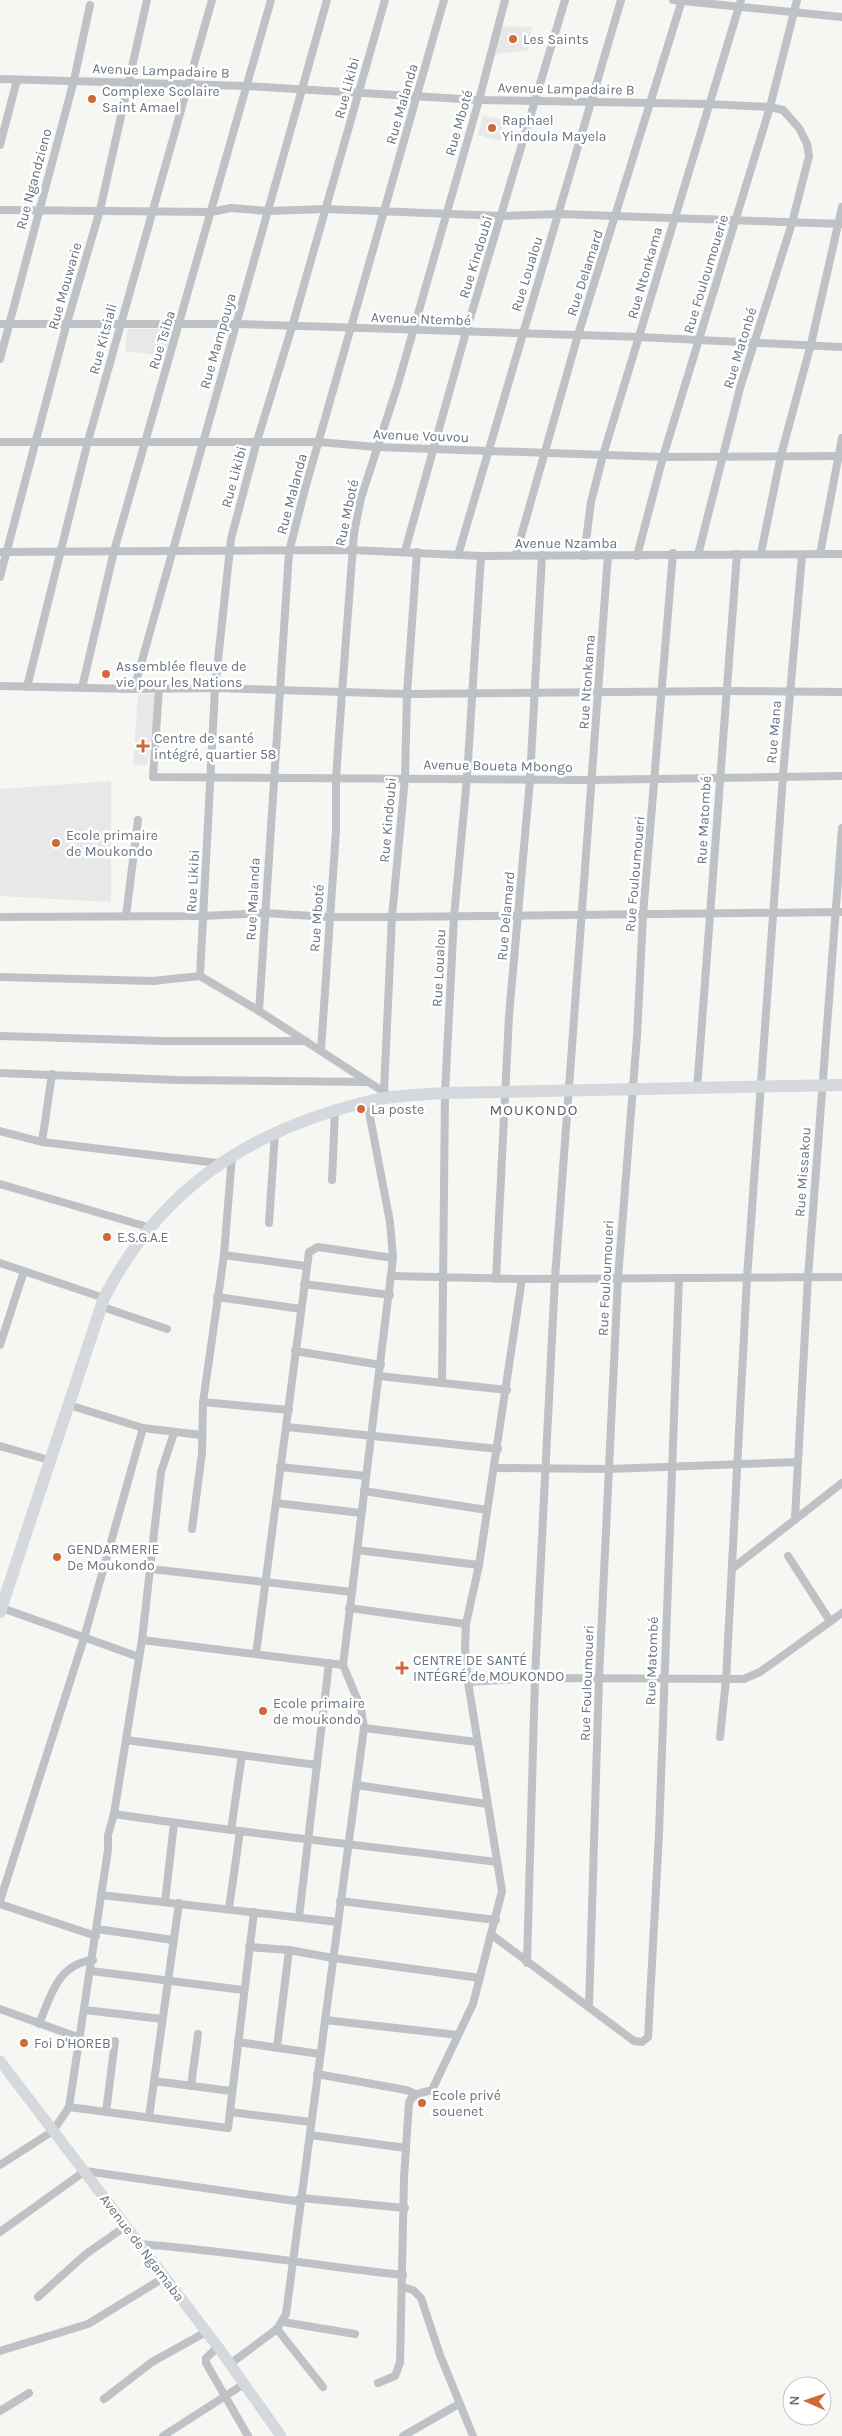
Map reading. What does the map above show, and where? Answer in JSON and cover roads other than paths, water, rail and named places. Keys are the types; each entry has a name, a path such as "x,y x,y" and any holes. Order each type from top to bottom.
{"main road":[{"path":"1,1610 102,1302 119,1270 148,1227 182,1192 218,1163 275,1133 335,1111 388,1095 842,1085"},
{"name":"Avenue de Ngamaba","path":"0,2062 218,2347 281,2436"}],"street":[{"name":"Rue Mouwarie","path":"0,577 3,552 100,210 147,0"},
{"name":"Rue Kitsiali","path":"27,687 88,441 212,0"},
{"name":"Rue Tsiba","path":"82,688 114,550 144,442 180,325 271,0"},
{"name":"Rue Mampouya","path":"134,689 201,442 237,324 300,89 327,0"},
{"name":"Rue Likibi","path":"200,976 215,688 229,552 257,441 292,327 385,0"},
{"name":"Rue Malanda","path":"259,1011 289,552 444,0"},
{"name":"Rue Mboté","path":"321,1050 336,831 336,778 352,550 361,498 398,384 479,100 505,0"},
{"name":"Rue Kindoubi","path":"405,551 432,449 565,0"},
{"name":"Rue Loualou","path":"458,555 490,451 521,334 543,271 621,0"},
{"path":"672,0 740,4 793,13 842,17"},
{"name":"Rue Delamard","path":"516,554 578,335 682,0"},
{"name":"Rue Fouloumouerie","path":"637,556 663,457 770,107 797,0"},
{"name":"Rue Ntonkama","path":"584,556 591,502 602,454 640,337 708,104 740,4"},
{"name":"Rue Ngandzieno","path":"0,359 74,80 90,5"},
{"name":"Avenue Lampadaire B","path":"0,79 246,86 418,94 479,100 535,99 770,107 783,110 789,116 799,128 809,150"},
{"path":"0,145 16,80"},
{"name":"Rue Matonbé","path":"698,556 740,388 792,223 803,184 809,150"},
{"path":"0,210 211,212 230,208 268,211 326,209 502,216 558,214 840,224"},
{"path":"761,553 781,455 811,344 840,224 842,208"},
{"name":"Avenue Ntembé","path":"0,324 66,326 237,324 351,330 640,337 842,347"},
{"path":"820,554 842,438"},
{"name":"Avenue Vouvou","path":"0,442 319,442 376,447 663,457 840,456"},
{"name":"Avenue Nzamba","path":"3,552 114,550 289,552 352,550 481,556 516,554 637,556 673,553 698,556 761,553 842,554"},
{"name":"Rue Kindoubi","path":"388,1095 392,917 405,778 407,694 417,552"},
{"name":"Rue Fouloumoueri","path":"589,2006 599,1679 618,1278 643,915 656,779 673,553"},
{"name":"Rue Matombé","path":"697,1089 737,554"},
{"name":"Rue Delamard","path":"496,1279 509,1016 530,779 542,555"},
{"name":"Rue Ntonkama","path":"527,1963 535,1678 555,1278 608,555"},
{"name":"Rue Mana","path":"720,1737 726,1680 746,1278 774,912 782,776 802,555"},
{"name":"Rue Loualou","path":"442,1383 445,1093 454,917 467,778 481,556"},
{"path":"0,686 134,689 215,688 407,694 727,690 842,692"},
{"name":"Avenue Boueta Mbongo","path":"159,689 153,777 591,780 842,776"},
{"path":"126,916 138,820"},
{"name":"Rue Missakou","path":"795,1518 808,1277 822,1086 839,912 842,828"},
{"path":"0,917 204,916 264,913 329,917 454,917 839,912"},
{"path":"0,977 153,982 200,976 306,1040 388,1095"},
{"path":"0,1036 162,1041 306,1040"},
{"path":"0,1073 187,1080 368,1082"},
{"path":"42,1142 52,1074"},
{"path":"230,2364 277,2329 283,2322 364,1728 360,1708 343,1665 370,1436 390,1296 393,1258 390,1222 367,1101"},
{"path":"332,1180 335,1111"},
{"path":"0,1131 42,1142 218,1163"},
{"path":"270,1223 275,1133"},
{"path":"192,1528 202,1453 203,1402 224,1255 232,1156"},
{"path":"0,1184 148,1227"},
{"path":"256,1654 280,1467 287,1427 305,1266 309,1252 318,1247 393,1258"},
{"path":"224,1255 305,1266"},
{"path":"0,1263 167,1329"},
{"path":"0,1345 24,1271"},
{"path":"392,1276 496,1279 842,1278"},
{"name":"Rue Matombé","path":"589,2006 634,2041 642,2042 648,2037 650,2031 680,1278"},
{"path":"378,2383 394,2376 398,2371 408,2103 410,2098 416,2094 432,2090 473,2004 502,1891 477,1742 465,1648 466,1624 480,1565 522,1279"},
{"path":"304,1284 390,1296"},
{"path":"217,1297 301,1309"},
{"path":"295,1352 380,1365"},
{"path":"379,1376 507,1390"},
{"path":"203,1402 289,1410"},
{"path":"69,1406 143,1428 201,1435"},
{"path":"287,1427 498,1449"},
{"path":"143,1428 84,1638 0,1902 96,1932 173,1940"},
{"path":"0,2165 53,2130 69,2107 93,1960 108,1850 108,1835 114,1814 142,1640 162,1472 174,1433"},
{"path":"0,1446 49,1460"},
{"path":"495,1468 609,1470 798,1462"},
{"path":"280,1467 366,1476"},
{"path":"732,1568 842,1483"},
{"path":"364,1491 487,1510"},
{"path":"276,1503 362,1513"},
{"path":"357,1550 480,1565"},
{"path":"788,1556 830,1621"},
{"path":"151,1569 352,1592"},
{"path":"349,1608 466,1624"},
{"path":"1,1610 139,1657"},
{"path":"468,1682 535,1678 726,1680 753,1676 842,1613"},
{"path":"142,1640 343,1665"},
{"path":"299,1917 329,1663"},
{"path":"364,1728 477,1742"},
{"path":"126,1740 318,1765"},
{"path":"231,1830 242,1755"},
{"path":"356,1785 487,1804"},
{"path":"114,1814 497,1862"},
{"path":"165,1902 174,1822"},
{"path":"229,1908 240,1831"},
{"path":"101,1895 229,1908 338,1922"},
{"path":"340,1901 496,1920"},
{"path":"149,2117 179,1903"},
{"path":"69,2107 228,2128 243,1990 254,1912"},
{"path":"492,1935 527,1963 589,2006"},
{"path":"249,1946 289,1950 332,1958 480,1978"},
{"path":"277,2047 289,1950"},
{"path":"39,2024 62,1973 76,1963 93,1960"},
{"path":"91,1971 243,1990"},
{"path":"0,2009 80,2038"},
{"path":"85,2010 162,2019"},
{"path":"325,2020 458,2035"},
{"path":"191,2086 198,2034"},
{"path":"106,2112 115,2041"},
{"path":"238,2042 320,2054"},
{"path":"318,2074 406,2090 416,2094"},
{"path":"154,2081 231,2091"},
{"path":"230,2112 311,2122"},
{"path":"310,2135 406,2148"},
{"path":"0,2232 85,2171 295,2201 301,2198 405,2208"},
{"path":"38,2297 86,2254 126,2226"},
{"path":"140,2244 247,2253 292,2263 402,2275"},
{"path":"0,2351 68,2332 88,2324 165,2278"},
{"path":"402,2287 413,2290 421,2298 459,2404 473,2436"},
{"path":"283,2322 355,2334"},
{"path":"277,2329 323,2387"},
{"path":"104,2399 152,2362 206,2332"},
{"path":"218,2347 206,2358 206,2363 248,2436"},
{"path":"168,2435 244,2384"},
{"path":"0,2411 29,2393"},
{"path":"403,2436 459,2404"}],"place":[{"name":"Les Saints","path":"513,39"},
{"name":"Complexe Scolaire Saint Amael","path":"92,99"},
{"name":"Raphael Yindoula Mayela","path":"492,128"},
{"name":"Assemblée fleuve de vie pour les Nations","path":"106,674"},
{"name":"Centre de santé intégré, quartier 58","path":"143,746"},
{"name":"Ecole primaire de Moukondo","path":"56,843"},
{"name":"La poste","path":"361,1109"},
{"name":"E.S.G.A.E","path":"107,1237"},
{"name":"GENDARMERIE De Moukondo","path":"57,1557"},
{"name":"CENTRE DE SANTÉ INTÉGRÉ de MOUKONDO","path":"402,1668"},
{"name":"Ecole primaire de moukondo","path":"263,1711"},
{"name":"Foi D'HOREB","path":"24,2043"},
{"name":"Ecole privé souenet","path":"422,2103"}],"district":[{"name":"MOUKONDO","path":"534,1110"}]}
